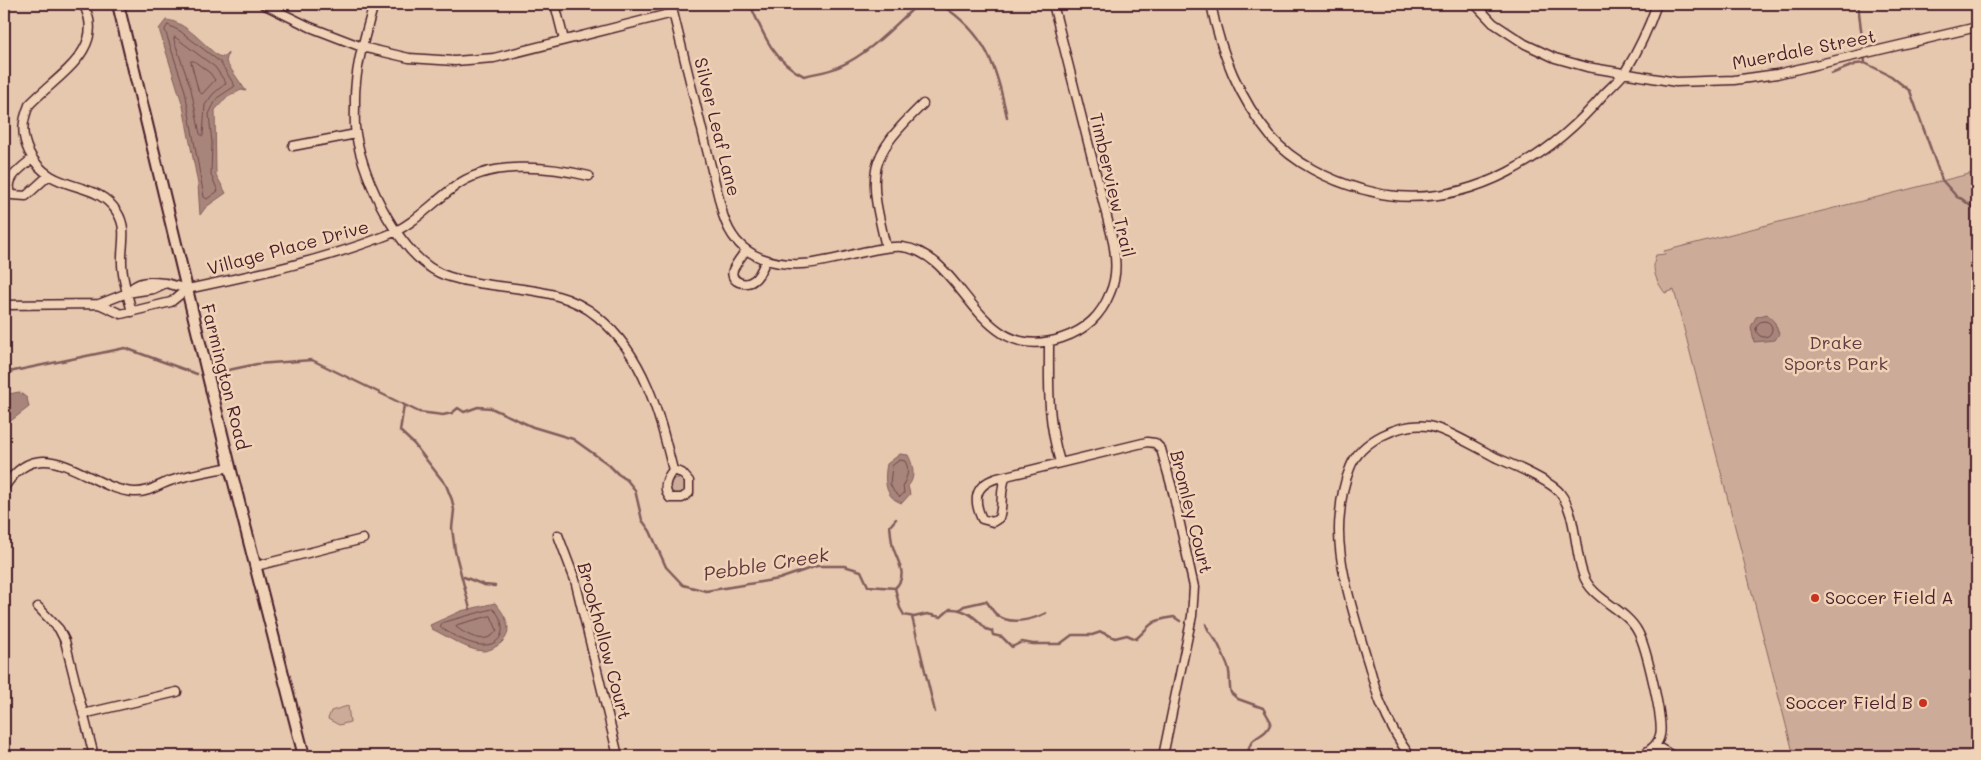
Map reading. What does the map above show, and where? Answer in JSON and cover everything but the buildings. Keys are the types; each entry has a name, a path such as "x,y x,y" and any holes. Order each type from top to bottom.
{"street":[{"path":"83,4 90,29 83,53 76,62 29,105 24,116 23,136 32,159 48,176 102,196 118,213 124,232 122,264 132,312"},
{"name":"Farmington Road","path":"118,4 230,467 304,756"},
{"path":"264,4 310,27 362,47 409,58 455,61 494,58 673,13"},
{"path":"374,4 362,47 355,101 356,134 370,181 396,232 412,253 448,277 485,285 554,295 578,304 598,316 624,344 646,380 673,470"},
{"path":"555,4 564,40"},
{"name":"Silver Leaf Lane","path":"671,4 723,215 735,242 766,260 775,263 803,266 886,247 902,247 919,252 942,267 977,313 1004,333 1020,340 1049,342"},
{"name":"Timberview Trail","path":"1049,342 1078,331 1097,317 1111,290 1116,268 1112,237 1053,4"},
{"path":"1211,4 1215,23 1245,100 1272,138 1296,160 1338,183 1387,195 1426,195 1450,192 1496,179 1530,161 1562,139 1624,74 1657,4"},
{"name":"Muerdale Street","path":"1475,4 1493,23 1525,44 1555,58 1587,67 1676,82 1734,80 1777,74 1977,27"},
{"path":"886,247 876,205 874,175 884,146 923,104"},
{"path":"293,146 356,134"},
{"path":"32,159 9,182 9,190 12,195 26,196 48,176"},
{"name":"Village Place Drive","path":"187,289 349,250 396,232 426,212 454,187 475,176 520,168 559,169 589,176"},
{"path":"746,250 733,271 733,277 740,283 745,284 755,280 766,260"},
{"path":"4,305 99,304 128,293 134,284 150,281 187,289"},
{"path":"99,304 121,314 170,302 187,289"},
{"path":"1049,342 1048,407 1052,435 1060,462"},
{"path":"1410,756 1397,738 1380,703 1349,596 1340,543 1339,520 1342,496 1350,466 1363,449 1384,435 1404,428 1428,426 1528,472 1560,491 1570,513 1583,575 1590,588 1626,617 1638,632 1660,716 1661,734 1656,746 1641,756"},
{"name":"Bromley Court","path":"1006,476 1001,496 1003,508 1000,518 992,522 982,520 976,503 980,489 990,480 1060,462 1147,442 1159,446 1172,488 1194,587 1190,624 1163,756"},
{"path":"4,488 18,472 29,465 43,462 65,464 104,484 134,492 148,490 171,481 230,467"},
{"path":"4,503 4,514"},
{"name":"Brookhollow Court","path":"558,535 575,580 618,756"},
{"path":"256,566 363,539"},
{"path":"38,608 59,629 65,641 94,756"},
{"path":"83,714 176,692"},
{"path":"1656,746 1673,756"}],"green space":[{"name":"Drake Sports Park","path":"1977,172 1977,756 1794,756 1674,290 1665,293 1659,284 1654,270 1656,255 1665,254 1664,251"},
{"path":"678,478 686,486 678,494 670,486"},
{"path":"348,706 350,722 339,725 328,719 331,711"}],"water":[{"path":"166,20 180,24 218,56 224,57 228,53 226,62 246,91 241,90 226,98 215,110 216,175 226,193 206,207 200,215 198,184 183,106 159,29"},
{"path":"1767,314 1775,323 1779,334 1775,340 1754,342 1751,327 1756,317"},
{"path":"19,392 27,398 29,407 4,426 4,395"},
{"path":"900,454 908,455 913,471 911,483 908,486 910,494 902,503 892,497 886,482 887,464"},
{"path":"495,603 505,617 508,628 505,638 501,643 490,650 477,650 463,645 432,629 430,625 461,611"}],"waterway":[{"path":"750,4 770,46 784,63 804,76 834,69 849,62 881,39 918,4"},
{"path":"940,4 956,15 979,39 993,67 1007,117"},
{"path":"1858,4 1865,63"},
{"path":"1831,74 1856,64 1865,63 1891,76 1910,91 1942,180 1957,197 1977,211"},
{"name":"Pebble Creek","path":"4,373 125,348 197,374"},
{"name":"Pebble Creek","path":"219,372 257,364 312,360 419,412 443,415 452,413 458,408 464,412 478,407 491,408 533,427 573,439 608,464 627,480 635,490 642,520 650,531 666,567 683,585 706,591 779,579 817,566 844,566 861,571 868,586 895,588"},
{"path":"404,405 400,431 414,444 446,485 452,500 454,510 452,528 455,551 470,609"},
{"path":"895,588 899,583 902,573 892,544 890,526 896,519"},
{"path":"464,577 484,585 495,586"},
{"name":"Pebble Creek","path":"895,588 900,608 904,615 914,617 927,614 941,617 950,609 961,610 975,618 986,629 992,631 993,635 1002,637 1012,647 1022,642 1060,644 1072,635 1092,635 1101,632 1115,638 1127,635 1136,639 1155,622 1174,617 1180,621"},
{"path":"960,609 964,606 986,601 1001,618 1014,621 1027,620 1046,613"},
{"path":"912,617 935,712"},
{"name":"Pebble Creek","path":"1206,624 1228,666 1231,693 1238,699 1263,708 1271,722 1269,728 1251,744 1248,756"}],"place":[{"name":"Soccer Field A","path":"1815,598"},
{"name":"Soccer Field B","path":"1923,703"}]}
